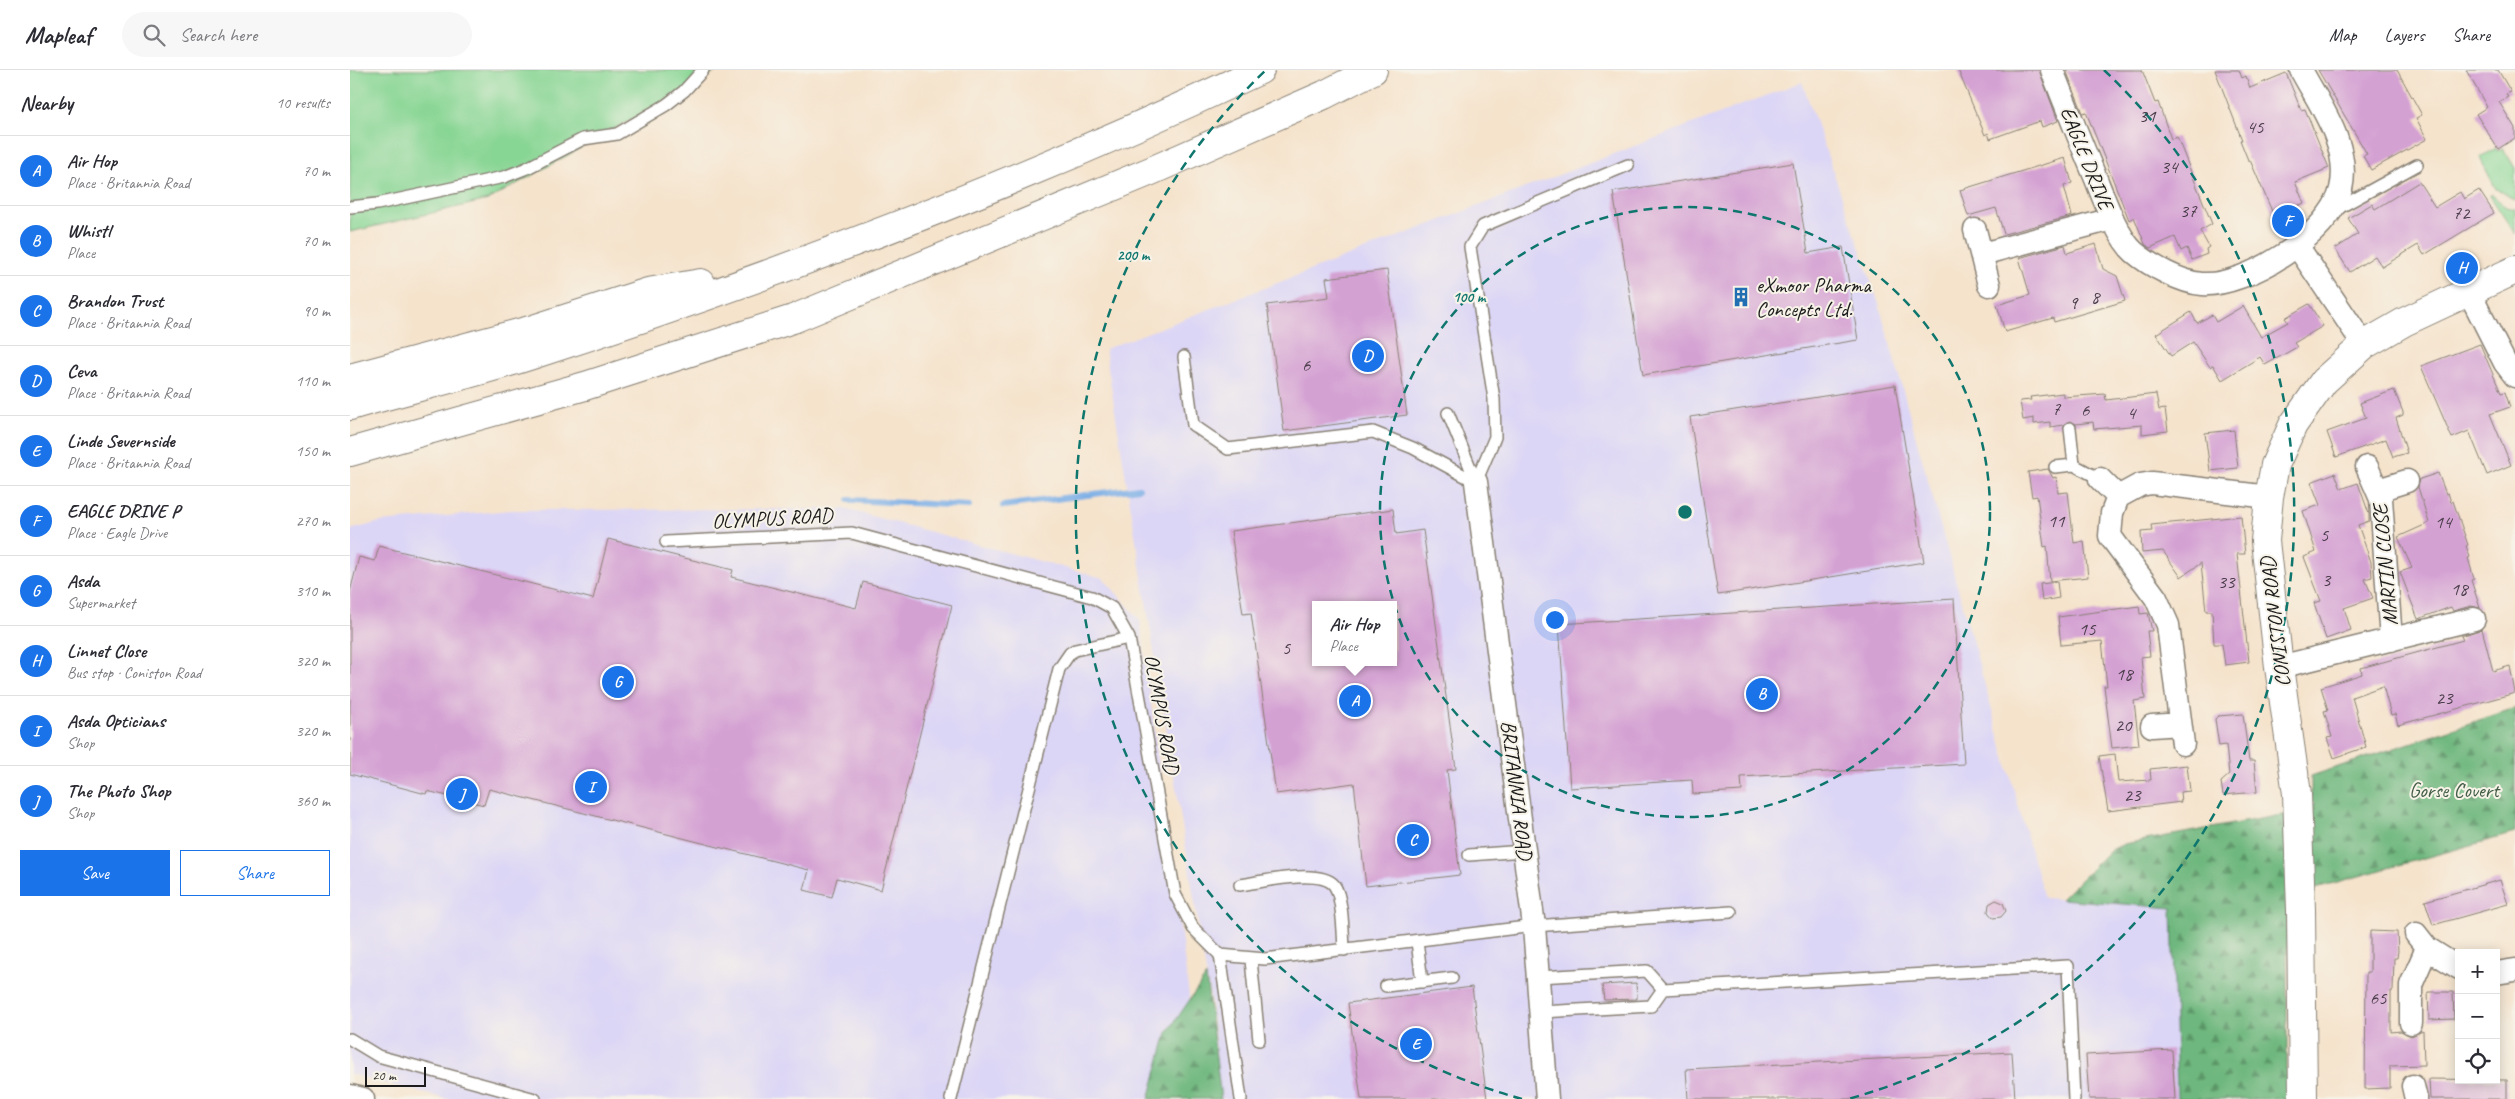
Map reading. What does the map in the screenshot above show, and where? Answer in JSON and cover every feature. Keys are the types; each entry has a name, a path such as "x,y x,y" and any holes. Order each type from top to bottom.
{"main road":[{"path":"350,406 527,357 791,266 994,189 1144,125 1260,70"},
{"path":"350,452 585,386 793,319 1151,171 1324,94 1373,70"},
{"path":"350,378 530,330 648,292 791,266"},
{"name":"CONISTON ROAD","path":"2303,1099 2301,910 2297,802 2265,541 2269,497 2275,465 2293,425 2324,381 2364,345 2404,322 2515,270"}],"street":[{"name":"EAGLE DRIVE","path":"2052,70 2112,219 2134,251 2179,279 2202,284 2230,282 2298,247 2330,212 2341,190 2342,166 2338,138 2301,70"},
{"name":"EAGLE DRIVE","path":"1982,254 2112,219"},
{"path":"1975,230 1990,285"},
{"path":"2298,247 2364,345"},
{"path":"2469,292 2505,363 2515,376"},
{"name":"MARTIN CLOSE","path":"2367,467 2381,500 2391,640"},
{"path":"2100,479 2118,497"},
{"name":"MARTIN CLOSE","path":"2378,490 2407,481"},
{"name":"BRITANNIA ROAD","path":"1476,482 1534,926 1547,1099"},
{"path":"2152,726 2182,734 2168,625 2156,598 2110,536 2112,513 2118,497 2140,485 2152,484 2269,497"},
{"name":"MARTIN CLOSE","path":"2279,667 2474,619"},
{"path":"2411,1023 2411,985 2421,941 2455,965"},
{"path":"2500,972 2515,970"},
{"path":"350,1096 363,1099"}],"lane":[{"path":"350,207 377,204 504,177 527,168 583,139 617,134 666,105 684,91 703,70"},
{"path":"1476,482 1495,437 1495,427 1494,399 1470,247 1483,226 1628,165"},
{"path":"2330,212 2417,165"},
{"path":"1184,357 1193,425 1228,449 1373,432 1413,448 1476,482"},
{"path":"1448,413 1476,482"},
{"path":"2070,428 2074,464"},
{"path":"2055,467 2074,464 2100,479"},
{"name":"OLYMPUS ROAD","path":"666,542 852,533 1092,597 1112,608 1129,638 1175,894 1194,928 1220,955"},
{"path":"951,1099 1059,669 1070,653 1075,650 1129,638"},
{"path":"1469,855 1524,851"},
{"path":"1240,885 1303,877 1326,878 1335,886 1339,901 1344,950"},
{"path":"1241,1099 1220,955 1251,960 1534,926 1731,912"},
{"path":"1417,941 1422,982"},
{"path":"1251,960 1259,1040"},
{"path":"1538,977 1647,971 1663,988 2068,966 2074,1099"},
{"path":"1386,986 1452,978"},
{"path":"1541,1012 1651,1006 1663,988"},
{"path":"350,1039 378,1056 535,1099"}],"shaded area":[{"path":"1802,82 1879,304 2044,898 2172,907 2177,1099 1221,1099 1211,1003 1105,349"},
{"path":"845,509 1103,578 1140,620 1190,1003 1165,1099 446,1099 350,1074 350,530 380,522 511,510"}],"green space":[{"path":"350,70 719,70 488,200 350,232"},
{"path":"2496,148 2497,151 2503,148 2515,168 2515,200 2496,189 2480,158"},
{"path":"2491,194 2506,207 2515,209 2515,234 2490,196"},
{"name":"Gorse Covert","path":"2515,708 2515,833 2312,889 2311,776"},
{"path":"2287,814 2287,1099 2177,1099 2172,908 2061,899 2109,851 2124,844"},
{"path":"1206,976 1221,1099 1149,1099 1167,1033"}],"building":[{"path":"1958,70 2039,70 2058,121 2042,127 2040,121 1990,139 1988,133 1985,135"},
{"path":"2066,70 2142,70 2155,103 2158,102 2171,139 2177,137 2212,224 2200,231 2209,247 2206,249 2207,254 2192,260 2187,248 2181,251 2175,237 2150,248 2145,244 2134,217 2129,220 2086,112 2083,113"},
{"path":"2215,70 2239,70 2242,78 2246,76 2250,88 2286,73 2301,110 2305,109 2329,168 2295,182 2304,203 2293,208 2295,213 2281,219 2279,214 2274,216 2250,160 2248,160"},
{"path":"2318,70 2397,70 2422,115 2416,118 2427,139 2371,170 2363,156 2367,154"},
{"path":"2466,70 2498,70 2511,92 2506,94 2508,97 2499,102 2515,128 2515,138 2498,149 2476,114 2487,107"},
{"path":"2065,158 2072,183 2064,186 2072,216 2004,234 1996,208 1968,216 1960,190"},
{"name":"eXmoor Pharma Concepts Ltd.","path":"1793,163 1808,253 1843,247 1858,340 1643,375 1613,192"},
{"path":"2419,182 2435,207 2460,192 2464,199 2479,190 2494,213 2424,255 2418,245 2382,267 2375,256 2350,272 2335,249 2358,234 2348,218 2372,204 2375,209"},
{"path":"2096,244 2103,269 2117,276 2125,301 2054,322 2053,318 2005,332 1997,305 2030,295 2019,258 2065,245 2067,253"},
{"path":"1387,270 1407,415 1284,431 1267,305 1329,297 1326,278"},
{"path":"2309,304 2323,326 2294,343 2297,347 2265,365 2260,357 2222,380 2213,365 2210,367 2193,342 2171,356 2156,334 2191,312 2197,323 2212,315 2216,322 2243,306 2261,337 2288,322 2285,318"},
{"path":"2480,344 2501,393 2505,392 2510,407 2490,414 2511,465 2487,475 2469,431 2452,438 2421,366"},
{"path":"1895,385 1924,562 1718,595 1690,417"},
{"path":"2394,390 2403,412 2403,415 2396,418 2407,453 2393,457 2386,439 2336,457 2327,432 2366,418 2360,403"},
{"path":"2063,393 2063,397 2105,394 2106,400 2156,394 2159,410 2165,409 2168,431 2142,434 2142,425 2094,429 2093,422 2076,424 2070,421 2063,425 2050,427 2050,422 2034,424 2034,418 2023,420 2020,401 2031,400 2030,397"},
{"path":"2234,430 2238,468 2210,471 2205,433"},
{"path":"2048,469 2053,478 2056,477 2058,493 2068,492 2074,543 2084,541 2088,577 2050,581 2047,546 2044,547 2037,496 2032,497 2028,472"},
{"path":"2335,473 2341,489 2358,483 2369,514 2369,521 2358,525 2371,562 2372,577 2365,579 2373,598 2344,608 2351,630 2326,639 2314,603 2321,601 2304,557 2316,552 2303,511 2320,505 2311,482"},
{"path":"2438,473 2446,494 2448,493 2451,502 2453,501 2468,545 2466,546 2470,557 2468,558 2474,579 2471,580 2480,608 2471,606 2453,611 2451,607 2418,619 2400,572 2412,568 2398,537 2429,523 2418,487 2420,479"},
{"path":"1393,509 1396,534 1423,530 1456,769 1447,770 1460,875 1366,886 1354,783 1276,794 1251,613 1243,614 1231,531"},
{"path":"2241,516 2245,554 2237,554 2249,662 2225,665 2222,644 2214,644 2212,611 2206,611 2201,563 2181,577 2163,551 2142,553 2141,532 2152,531 2151,525"},
{"path":"608,539 733,570 731,577 856,608 863,582 952,605 881,890 837,878 832,897 804,890 809,870 489,789 484,805 427,791 426,794 350,774 350,592 359,557 375,561 379,546 593,599"},
{"path":"2057,582 2059,598 2042,601 2040,584"},
{"path":"1954,599 1964,764 1741,777 1742,791 1693,794 1692,780 1570,788 1559,624"},
{"path":"2139,606 2140,614 2148,613 2152,631 2147,631 2150,656 2141,657 2145,699 2134,701 2139,745 2112,748 2104,686 2107,686 2102,641 2061,645 2058,617"},
{"path":"2482,629 2493,671 2510,666 2515,693 2398,725 2395,714 2391,715 2383,686 2352,697 2366,747 2334,758 2327,738 2332,737 2324,711 2328,710 2321,687 2362,674 2361,668 2463,640 2461,636"},
{"path":"2243,714 2249,761 2254,761 2257,792 2223,795 2221,782 2229,775 2226,745 2219,746 2215,719 2218,716"},
{"path":"2115,754 2118,782 2151,780 2150,769 2187,765 2190,791 2180,792 2181,802 2108,811 2099,756"},
{"path":"2500,880 2508,904 2433,925 2425,901"},
{"path":"1996,900 2003,903 2006,911 2001,917 1993,918 1988,912 1989,904"},
{"path":"2370,931 2397,932 2398,951 2397,958 2394,958 2393,991 2391,991 2391,1032 2401,1031 2411,1036 2423,1031 2424,1065 2390,1066 2390,1088 2365,1089 2366,972 2370,972"},
{"path":"1636,983 1637,999 1604,1000 1602,985"},
{"path":"1472,987 1487,1099 1361,1099 1348,1003"},
{"path":"2428,992 2453,992 2454,1019 2429,1020"},
{"path":"2172,1050 2175,1099 2089,1099 2086,1055"},
{"path":"2012,1052 2015,1099 1688,1099 1686,1069"},
{"path":"2429,1079 2455,1079 2455,1084 2500,1084 2500,1080 2507,1080 2507,1099 2430,1099"}],"waterway":[{"path":"1003,506 1139,488"},
{"path":"849,500 969,506"}],"place":[{"name":"EAGLE DRIVE P","path":"2288,221"},
{"name":"Linnet Close","path":"2462,268"},
{"name":"eXmoor Pharma Concepts Ltd.","path":"1741,297"},
{"name":"Ceva","path":"1368,356"},
{"name":"Asda","path":"618,682"},
{"name":"Whistl","path":"1762,694"},
{"name":"Air Hop","path":"1355,701"},
{"name":"Asda Opticians","path":"591,787"},
{"name":"The Photo Shop","path":"462,794"},
{"name":"Brandon Trust","path":"1413,840"},
{"name":"Linde Severnside","path":"1416,1044"}]}
